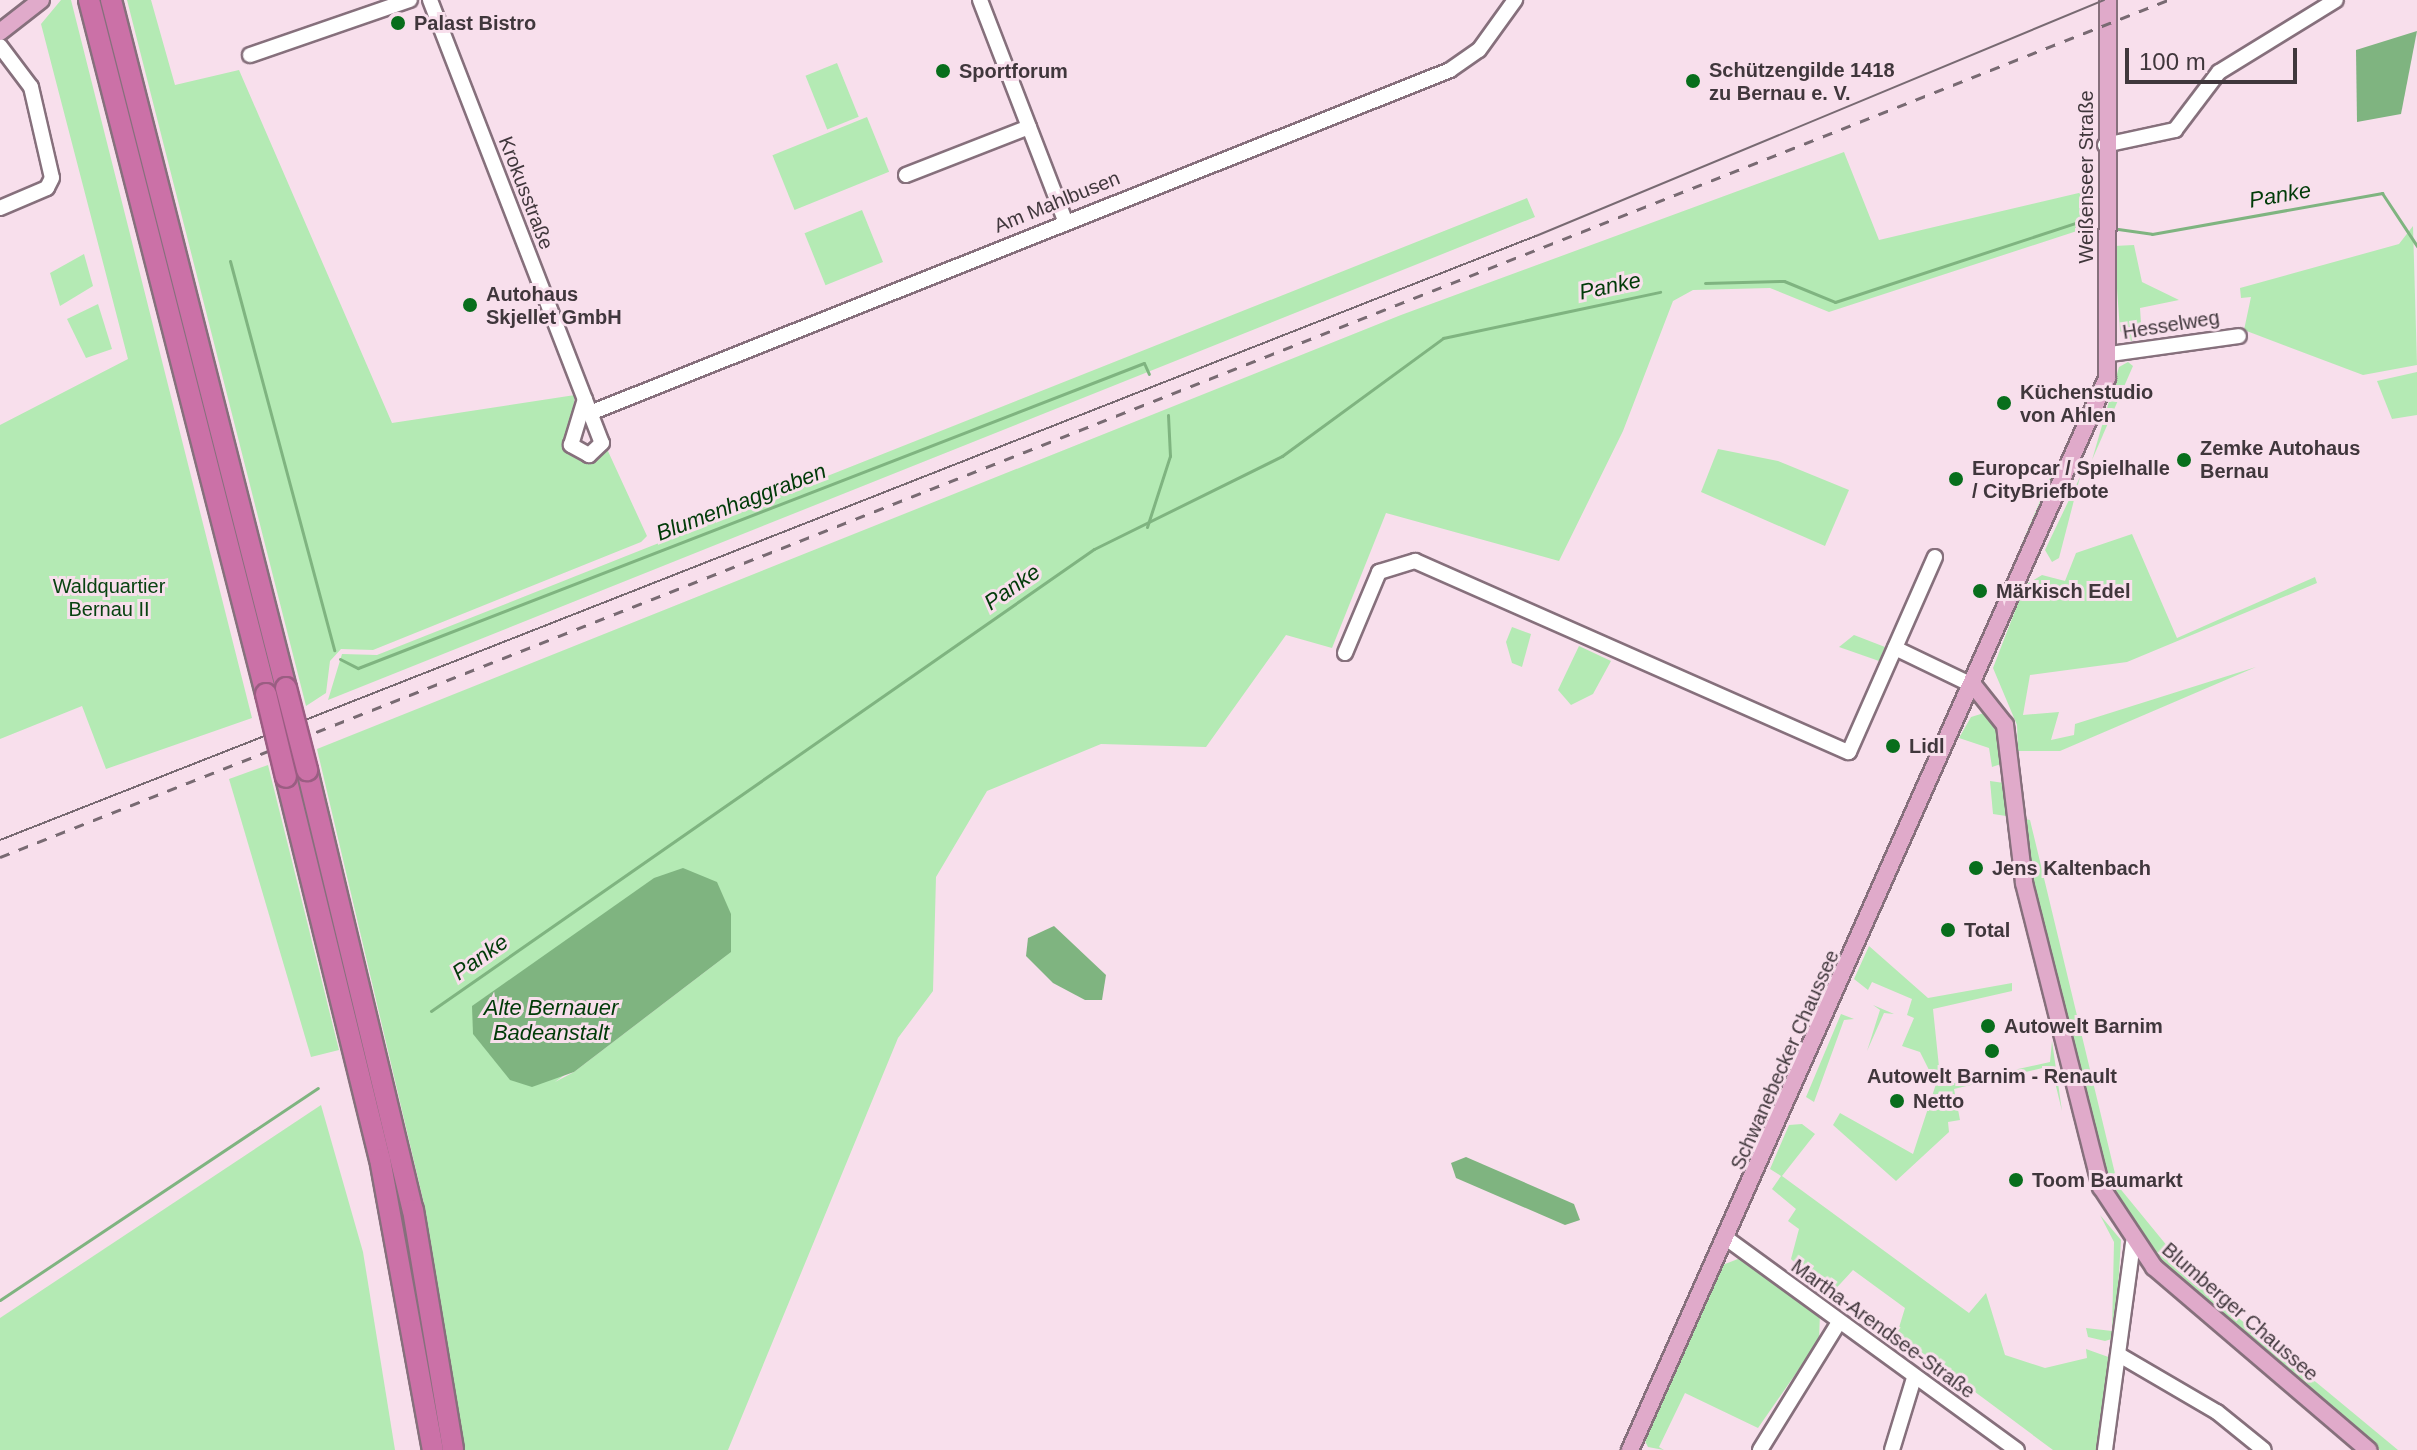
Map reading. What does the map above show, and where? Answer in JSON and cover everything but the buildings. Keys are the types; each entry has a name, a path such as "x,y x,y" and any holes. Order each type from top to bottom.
{"highway":[{"path":"89,0 276,691 307,770 407,1182 453,1450"},
{"path":"111,0 276,691 286,777 380,1159 433,1450"}],"main road":[{"path":"0,32 41,0"},
{"name":"Weißenseer Straße","path":"2108,0 2105,145 2110,354"},
{"name":"Schwanebecker Chaussee","path":"1630,1450 2094,414 2110,354"},
{"name":"Blumberger Chaussee","path":"1974,686 2005,725 2024,883 2087,1154 2133,1243 2368,1450"}],"street":[{"path":"250,55 410,0"},
{"name":"Krokusstraße","path":"430,0 588,406"},
{"path":"980,0 1065,220"},
{"name":"Am Mahlbusen","path":"588,406 1450,70 1479,50 1515,0"},
{"path":"2105,145 2175,130 2219,72 2336,0"},
{"path":"0,46 31,87 52,178 47,188 0,208"},
{"path":"906,175 1029,127"},
{"name":"Hesselweg","path":"2110,354 2239,336"},
{"path":"1345,653 1379,572 1415,561 1849,752 1935,557"},
{"path":"1895,648 1974,686"},
{"name":"Martha-Arendsee-Straße","path":"1726,1238 1914,1378 2017,1450"},
{"path":"2105,1450 2121,1356 2133,1243"},
{"path":"1760,1450 1839,1322"},
{"path":"2121,1356 2217,1412 2264,1450"},
{"path":"1892,1450 1914,1378"}],"green space":[{"name":"Waldquartier Bernau II","path":"61,0 71,0 252,718 106,769 82,706 0,739 0,425 128,359 41,24"},
{"path":"127,0 151,0 175,85 239,70 392,423 575,395 567,453 589,460 607,449 647,536 641,542 373,650 341,649 330,661 326,693 306,706"},
{"path":"837,63 859,117 827,130 805,76"},
{"path":"867,117 889,172 795,210 772,155"},
{"path":"1844,152 1879,240 2083,192 2083,229 1829,312 1770,288 1693,290 1673,301 1623,431 1559,561 1386,513 1332,648 1286,635 1206,747 1101,744 987,791 936,877 933,991 898,1038 728,1450 465,1450 425,1208 317,749 1401,315","holes":["731,952 574,1072 555,1082"]},
{"path":"1527,198 1535,217 328,700 342,654 377,655"},
{"path":"862,210 883,262 825,285 805,233"},
{"path":"2413,226 2417,365 2363,375 2244,330 2251,297 2241,298 2240,288 2399,244"},
{"path":"2134,245 2142,282 2179,300 2140,308 2142,338 2131,341 2120,331 2114,246"},
{"path":"84,254 93,286 60,306 50,273"},
{"path":"98,304 112,349 86,358 67,319"},
{"path":"2128,362 2133,366 2092,460 2119,367"},
{"path":"2417,372 2417,415 2392,419 2377,381"},
{"path":"1718,449 1778,461 1849,490 1825,546 1701,492"},
{"path":"2052,473 2055,479 2023,547 2022,543"},
{"path":"2080,477 2059,558 2052,562 2045,550"},
{"path":"2132,534 2177,638 2315,577 2317,583 2127,662 2030,675 2023,715 2059,712 2051,740 2074,735 2075,724 2256,667 2060,751 2018,751 2017,725 1993,668 2025,585 2042,575 2065,581 2076,553"},
{"path":"1512,627 1531,634 1522,667 1512,663 1506,642"},
{"path":"1854,635 1885,647 1879,661 1839,647"},
{"path":"1579,646 1611,661 1593,694 1571,705 1558,690"},
{"path":"1984,713 2001,738 2004,763 1992,767 1989,748 1959,738 1971,717"},
{"path":"268,765 339,1050 311,1057 229,779"},
{"path":"1990,781 2004,783 2006,816 1993,814"},
{"path":"2020,818 2030,820 2118,1186 2200,1286 2398,1450 2380,1450 2165,1267 2109,1186 2034,900"},
{"path":"1869,946 1928,998 2012,983 2012,991 1933,1009 1941,1086 2050,1062 2052,1041 2062,1111 2051,1066 1954,1089 1960,1120 1948,1122 1949,1132 1896,1181 1833,1125 1840,1113 1913,1154 1936,1084 1920,1052 1902,1046 1914,1018 1907,1015 1912,999 1872,982 1868,990 1854,979"},
{"path":"1873,1005 1894,1014 1884,1013 1867,1051 1880,1010"},
{"path":"1841,1014 1854,1019 1844,1020 1814,1102 1806,1097"},
{"path":"321,1105 363,1252 395,1450 0,1450 0,1318"},
{"path":"1802,1124 1815,1134 1782,1176 1969,1313 1986,1293 2005,1355 2045,1368 2087,1358 2086,1349 2114,1359 2101,1450 2053,1450 1897,1334 1905,1308 1853,1270 1829,1296 1791,1259 1799,1229 1788,1221 1796,1209 1772,1189 1781,1176 1770,1169 1789,1125"},
{"path":"2100,1215 2121,1240 2115,1338 2105,1341 2088,1337 2086,1328 2112,1331 2114,1242"},
{"path":"1743,1257 1820,1313 1819,1340 1758,1428 1685,1393 1659,1447 1664,1450 1648,1447 1643,1437 1720,1266"}],"water":[{"path":"2417,31 2401,114 2357,122 2356,50"},
{"name":"Alte Bernauer Badeanstalt","path":"683,868 717,882 731,914 731,952 574,1072 532,1087 510,1080 473,1034 472,1006 654,878"},
{"path":"1054,926 1106,975 1102,1000 1085,1000 1053,983 1026,956 1028,938"},
{"path":"1466,1157 1574,1204 1580,1220 1565,1225 1456,1178 1451,1163"}],"waterway":[{"name":"Panke","path":"2118,229 2152,234 2382,193 2417,246"},
{"name":"Panke","path":"1705,283 1784,281 1835,302 2085,220"},
{"path":"230,261 334,650"},
{"name":"Panke","path":"431,1011 1094,549 1282,456 1443,338 1660,292"},
{"name":"Blumenhaggraben","path":"340,659 358,668 1144,363 1149,374"},
{"path":"1147,527 1170,456 1168,415"},
{"name":"Panke","path":"0,1300 318,1088"}],"tram line":[{"path":"0,840 1536,236 2104,0"}],"railway":[{"path":"0,857 2168,0"}],"place":[{"name":"Palast Bistro","path":"398,23"},
{"name":"Sportforum","path":"943,71"},
{"name":"Schützengilde 1418 zu Bernau e. V.","path":"1693,81"},
{"name":"Autohaus Skjellet GmbH","path":"470,305"},
{"name":"Küchenstudio von Ahlen","path":"2004,403"},
{"name":"Zemke Autohaus Bernau","path":"2184,460"},
{"name":"Europcar / Spielhalle / CityBriefbote","path":"1956,479"},
{"name":"Märkisch Edel","path":"1980,591"},
{"name":"Lidl","path":"1893,746"},
{"name":"Jens Kaltenbach","path":"1976,868"},
{"name":"Total","path":"1948,930"},
{"name":"Autowelt Barnim","path":"1988,1026"},
{"name":"Autowelt Barnim - Renault","path":"1992,1051"},
{"name":"Netto","path":"1897,1101"},
{"name":"Toom Baumarkt","path":"2016,1180"}]}
